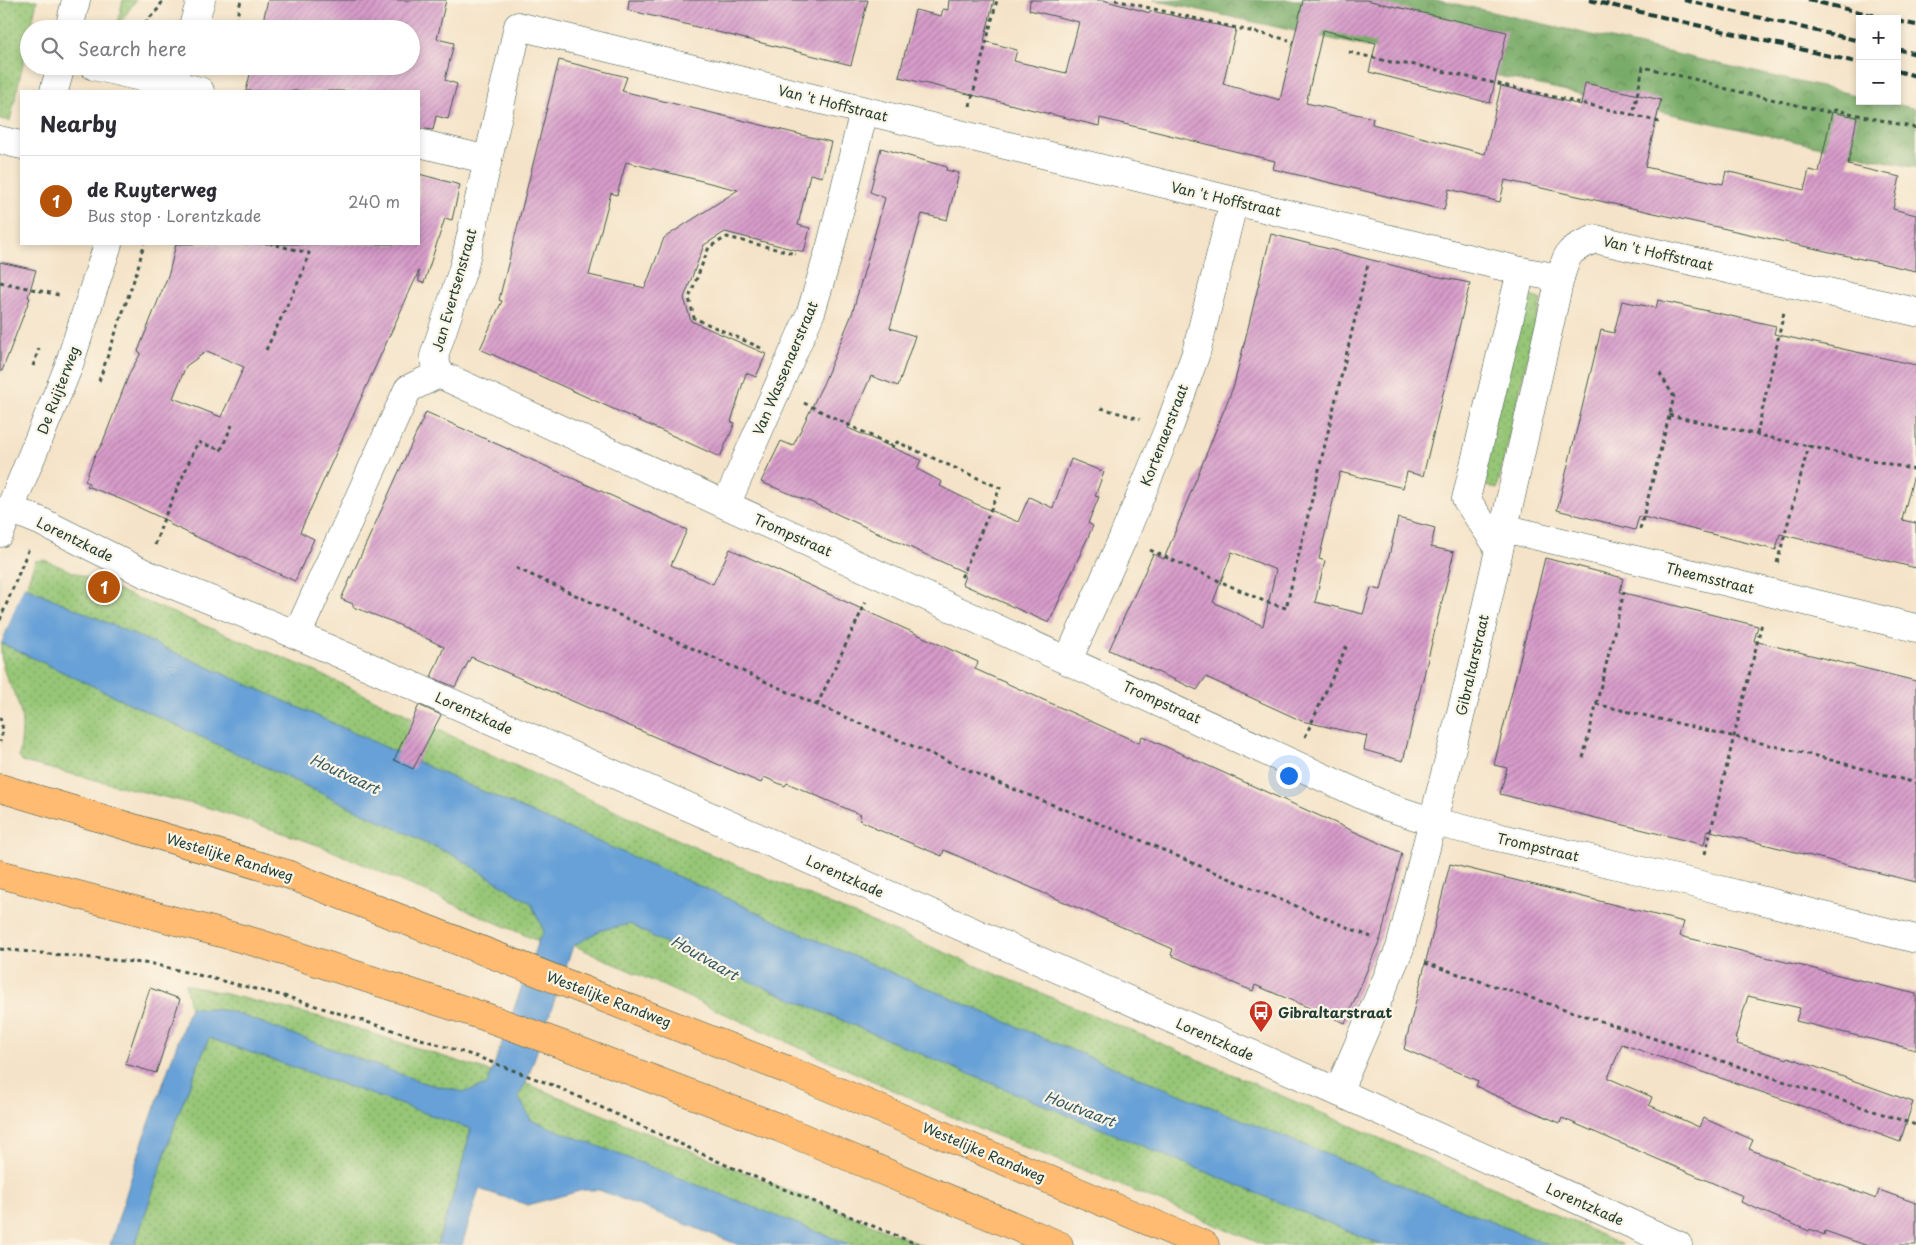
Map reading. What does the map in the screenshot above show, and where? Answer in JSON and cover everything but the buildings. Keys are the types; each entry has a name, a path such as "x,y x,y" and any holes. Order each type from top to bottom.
{"main road":[{"name":"Westelijke Randweg","path":"0,788 287,874 785,1068 1205,1245"},
{"path":"0,874 258,943 486,1017 780,1128 1060,1245"}],"street":[{"path":"71,20 76,0"},
{"path":"195,20 201,0"},
{"name":"Van 't Hoffstraat","path":"518,26 708,71 1234,202 1560,278 1565,261 1573,248 1595,239 1916,312"},
{"name":"Jan Evertsenstraat","path":"439,374 434,356 464,266 518,26"},
{"path":"54,90 58,75"},
{"path":"144,75 171,80 197,90"},
{"name":"Van Wassenaerstraat","path":"726,505 811,312 826,262 864,111"},
{"path":"0,140 20,145"},
{"path":"420,143 488,160"},
{"name":"Kortenaerstraat","path":"1068,660 1123,538 1170,425 1196,353 1234,202"},
{"name":"De Ruijterweg","path":"5,521 68,368 108,245"},
{"path":"1501,538 1466,499 1521,270"},
{"name":"Gibraltarstraat","path":"1338,1092 1398,952 1434,822 1472,670 1560,278"},
{"path":"297,635 408,389 439,374"},
{"name":"Trompstraat","path":"439,374 1388,806 1434,822 1698,884 1916,939"},
{"name":"Lorentzkade","path":"5,521 40,520 146,574 297,635 1338,1092 1678,1245"},
{"name":"Theemsstraat","path":"1501,538 1632,559 1916,628"}],"path":[{"path":"148,20 159,8 163,0"},
{"path":"236,20 241,0"},
{"path":"962,135 997,0"},
{"path":"1115,0 1210,20 1289,40"},
{"path":"1349,52 1395,63 1416,65 1659,122"},
{"path":"1633,115 1643,67 1827,112 1836,110 1916,128"},
{"path":"1123,538 1266,602 1286,608 1375,234"},
{"path":"789,361 694,318 689,298 708,247 727,237 826,262"},
{"path":"266,350 302,274 309,254 276,245"},
{"path":"0,282 59,295"},
{"path":"1757,434 1790,283"},
{"path":"56,304 63,286"},
{"path":"31,370 42,342"},
{"path":"1582,758 1674,397 1659,372"},
{"path":"777,389 894,447 897,442 1000,488 949,606"},
{"path":"1101,408 1130,417 1170,425"},
{"path":"1669,415 1916,470"},
{"path":"146,574 164,518 198,442 220,450 232,425"},
{"path":"1698,884 1808,445"},
{"path":"0,620 22,565"},
{"path":"516,568 817,705 1138,839 1398,952 1916,1125"},
{"path":"817,705 879,574"},
{"path":"1293,762 1347,645"},
{"path":"1596,704 1816,756 1916,783"},
{"path":"0,718 3,730 0,742"},
{"path":"0,949 153,964 284,996 475,1056 555,1086 726,1165 919,1245"}],"green space":[{"path":"0,0 37,0 33,20 20,20 20,75 10,121 0,119"},
{"path":"123,0 136,0 122,20 118,20"},
{"path":"1154,0 1439,0 1856,95 1856,105 1900,105 1916,109 1916,168"},
{"path":"1514,293 1541,299 1497,489 1470,481"},
{"path":"44,560 308,668 492,755 703,851 1153,1040 1580,1225 1622,1245 1548,1245 1062,1046 818,941 711,891 466,784 269,694 26,587 35,561"},
{"path":"1,643 457,857 531,903 544,932 538,941 321,846 213,809 23,762 19,757 22,734 20,710 5,672 1,655"},
{"path":"630,924 677,950 940,1062 1382,1245 1264,1245 979,1129 573,945 601,930"},
{"path":"185,984 324,1018 525,1083 922,1245 851,1245 553,1129 464,1092 424,1083 230,1011 190,1007"},
{"path":"209,1038 471,1129 458,1180 437,1245 135,1245 179,1112"}],"water":[{"name":"Houtvaart","path":"0,574 466,784 711,891 818,941 1062,1046 1548,1245 1382,1245 940,1062 677,950 630,924 601,930 573,946 526,1083 518,1096 531,1120 851,1245 739,1245 599,1190 583,1190 528,1205 479,1189 462,1245 437,1245 458,1180 471,1129 209,1038 179,1112 135,1245 110,1245 141,1147 190,1007 230,1011 424,1083 464,1092 487,1085 538,941 544,931 531,903 457,857 1,643 8,626 0,623"}],"pier":[{"path":"0,573 24,585 0,646 0,640 5,627 0,625"}],"railway":[{"path":"1589,0 1856,62"},
{"path":"1684,0 1856,40"},
{"path":"1808,0 1872,15"},
{"path":"1901,22 1916,25"},
{"path":"1901,50 1916,54"},
{"path":"1901,72 1916,76"}],"place":[{"name":"de Ruyterweg","path":"104,587"},
{"name":"Gibraltarstraat","path":"1261,1033"}]}
